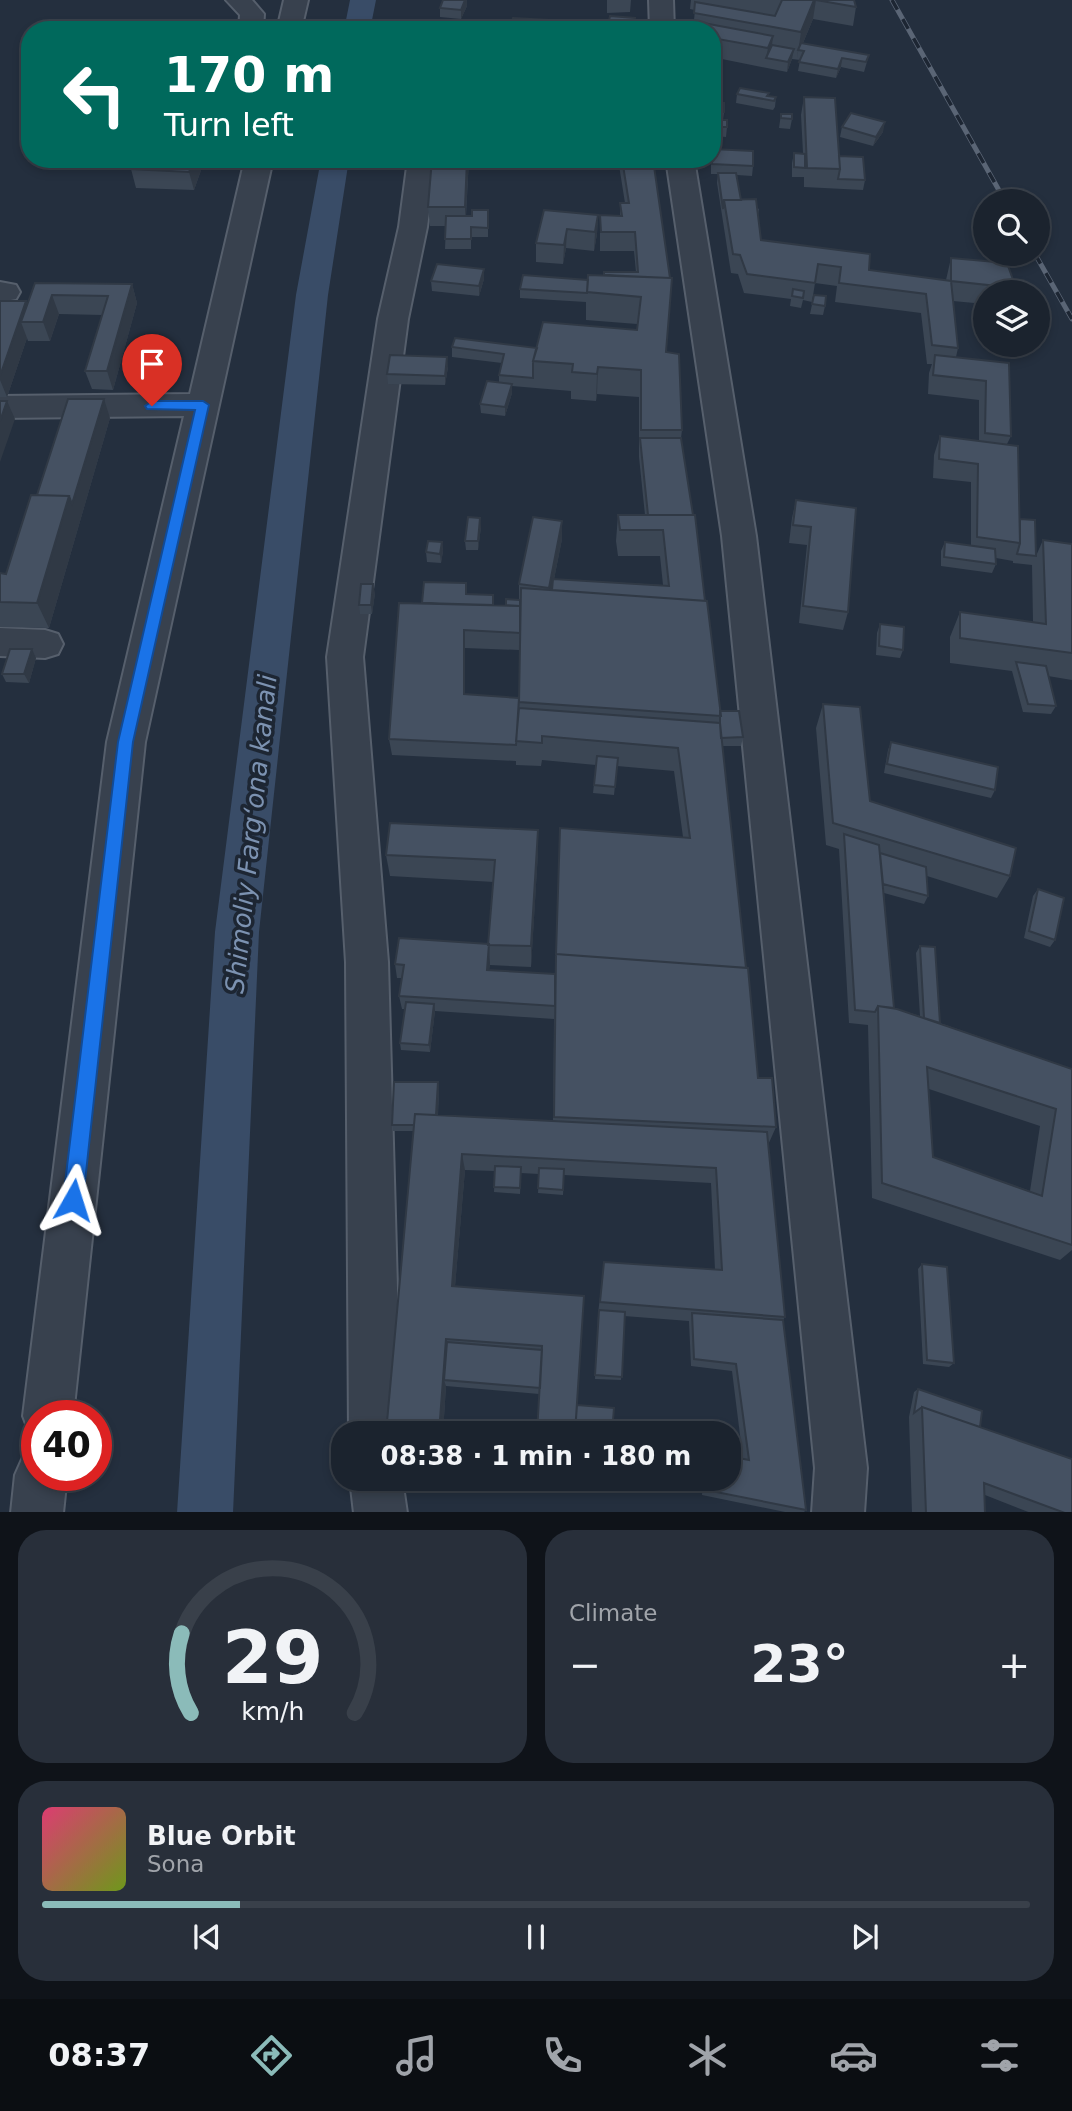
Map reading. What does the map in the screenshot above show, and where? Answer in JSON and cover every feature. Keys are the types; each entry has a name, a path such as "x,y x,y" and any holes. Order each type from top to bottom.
{"street":[{"path":"238,0 251,14 251,21"},
{"path":"291,21 296,0"},
{"path":"661,0 662,21"},
{"path":"50,1400 125,742 257,168"},
{"path":"376,1421 367,962 345,657 393,319 414,227 421,168"},
{"path":"681,168 738,536 841,1468 838,1512"},
{"path":"0,407 203,405"},
{"path":"0,642 45,644"},
{"path":"37,1512 39,1491"},
{"path":"376,1491 381,1512"}],"building":[{"path":"443,0 465,0 461,10 440,8"},
{"path":"782,0 814,0 801,32 694,13 695,2 775,16"},
{"path":"816,0 854,0 856,7"},
{"path":"610,16 635,18 634,21 609,21"},
{"path":"513,18 548,20 548,21 512,21"},
{"path":"721,26 773,36 768,48 721,40"},
{"path":"801,43 869,55 866,62 842,58 838,69 799,62 804,51 798,50"},
{"path":"772,45 794,49 788,62 766,58"},
{"path":"740,88 769,93 767,96 776,97 774,101 737,94"},
{"path":"804,97 835,98 840,169 807,168"},
{"path":"851,113 885,122 876,137 842,127"},
{"path":"781,114 792,114 792,119 781,118"},
{"path":"721,120 727,120 727,127 721,127"},
{"path":"721,149 753,151 753,166 721,164"},
{"path":"794,153 805,154 805,168 794,167"},
{"path":"839,156 863,157 865,180 838,179"},
{"path":"131,168 191,168 189,172"},
{"path":"431,168 467,168 465,207 428,207"},
{"path":"623,168 654,168 670,278 604,275 604,272 638,272 635,232 601,232 600,215 622,216 620,203 629,203"},
{"path":"718,173 736,173 741,200 724,200 723,209"},
{"path":"756,199 761,240 870,254 869,270 951,281 958,348 932,345 926,294 839,283 841,267 818,264 815,283 747,274 740,255 733,254 724,200"},
{"path":"472,210 488,210 488,228 471,227 471,239 445,239 446,216 472,216"},
{"path":"544,210 598,215 595,232 567,229 564,245 536,243"},
{"path":"951,258 973,260 973,266 1008,266 1013,280 973,280 973,283 951,281"},
{"path":"437,264 484,269 479,286 431,281"},
{"path":"523,275 588,280 587,293 520,289"},
{"path":"588,275 672,278 666,352 679,354 682,430 641,430 641,370 598,367 597,374 572,372 573,364 533,361 543,322 637,330 641,297 587,292"},
{"path":"35,283 132,284 107,371 85,371 108,296 52,295 43,322 21,322"},
{"path":"793,289 804,291 803,298 792,296"},
{"path":"814,295 826,296 825,306 812,304"},
{"path":"0,301 26,301 0,376"},
{"path":"455,338 537,348 533,361 533,378 499,375 504,354 452,347"},
{"path":"390,355 447,357 445,376 387,374"},
{"path":"935,355 1009,363 1011,436 985,433 986,381 933,375"},
{"path":"487,381 512,384 505,407 480,404"},
{"path":"68,399 104,399 72,504 69,496 37,495"},
{"path":"0,401 7,401 0,421"},
{"path":"940,436 1018,446 1020,543 977,537 978,464 939,459"},
{"path":"640,438 681,438 693,515 648,515"},
{"path":"31,495 69,496 37,603 0,602 0,573 6,574"},
{"path":"796,500 856,508 848,612 803,606 811,527 793,525"},
{"path":"618,515 695,515 705,601 552,590 553,579 669,586 663,530 620,530"},
{"path":"468,517 480,518 478,541 465,541"},
{"path":"533,517 562,521 549,588 519,584"},
{"path":"1020,519 1035,520 1036,556 1017,554"},
{"path":"1043,540 1072,544 1072,653 960,638 960,612 1046,624"},
{"path":"428,541 442,542 440,554 426,552"},
{"path":"945,542 995,549 996,564 944,557"},
{"path":"424,582 466,583 466,594 493,595 493,605 422,603"},
{"path":"361,584 373,584 371,605 359,605"},
{"path":"521,588 707,601 721,716 519,702"},
{"path":"506,599 520,600 520,606 506,605"},
{"path":"399,603 520,606 520,633 464,630 464,694 519,698 516,745 389,739"},
{"path":"880,624 904,627 903,650 879,646"},
{"path":"10,649 32,649 24,674 2,674"},
{"path":"1016,662 1046,666 1056,706 1028,704"},
{"path":"823,704 860,707 870,801 1016,848 1010,876 833,823"},
{"path":"519,708 720,723 746,968 556,954 560,828 690,838 678,748 542,736 542,743 516,741"},
{"path":"720,711 739,711 743,737 721,738"},
{"path":"891,742 998,767 995,790 887,764"},
{"path":"597,756 618,758 615,787 594,785"},
{"path":"390,823 538,830 531,946 488,945 495,860 386,855"},
{"path":"844,834 879,845 894,1008 878,1006 875,1012 855,1010"},
{"path":"880,853 926,867 928,896 883,884"},
{"path":"1038,889 1064,898 1055,940 1029,931"},
{"path":"399,938 489,944 487,970 555,974 555,1006 399,996 404,965 395,964"},
{"path":"920,946 935,947 940,1023 924,1018"},
{"path":"556,954 748,968 758,1078 772,1078 776,1127 554,1117"},
{"path":"406,1002 434,1004 429,1045 400,1043"},
{"path":"878,1006 897,1009 1072,1069 1072,1245 882,1183","holes":["927,1067 1056,1109 1042,1196 933,1157"]},
{"path":"394,1082 438,1082 436,1115 415,1114 414,1125 392,1125"},
{"path":"415,1114 767,1132 785,1317 600,1302 604,1262 722,1270 716,1168 462,1154 452,1286 584,1296 576,1421 538,1421 542,1346 446,1339 440,1421 387,1421"},
{"path":"495,1166 521,1167 520,1188 494,1187"},
{"path":"539,1168 564,1169 563,1190 538,1188"},
{"path":"922,1264 947,1267 954,1363 927,1360"},
{"path":"599,1310 625,1312 622,1377 595,1375"},
{"path":"692,1313 783,1320 806,1510 711,1491 741,1491 741,1458 749,1460 736,1364 694,1359"},
{"path":"447,1342 542,1350 540,1388 444,1380"},
{"path":"918,1389 982,1411 980,1427 922,1407 914,1413"},
{"path":"577,1405 614,1408 613,1421 576,1421"},
{"path":"922,1407 1072,1459 1072,1512 1062,1512 984,1483 985,1512 926,1512"}],"waterway":[{"name":"Shimoliy Fargʻona kanali","path":"359,21 363,0"},
{"name":"Shimoliy Fargʻona kanali","path":"205,1512 237,932 312,295 333,168"}],"railway":[{"path":"892,0 998,189"},
{"path":"1042,266 1072,319"}],"route":[{"path":"73,1200 125,742 203,405 152,406"}]}
